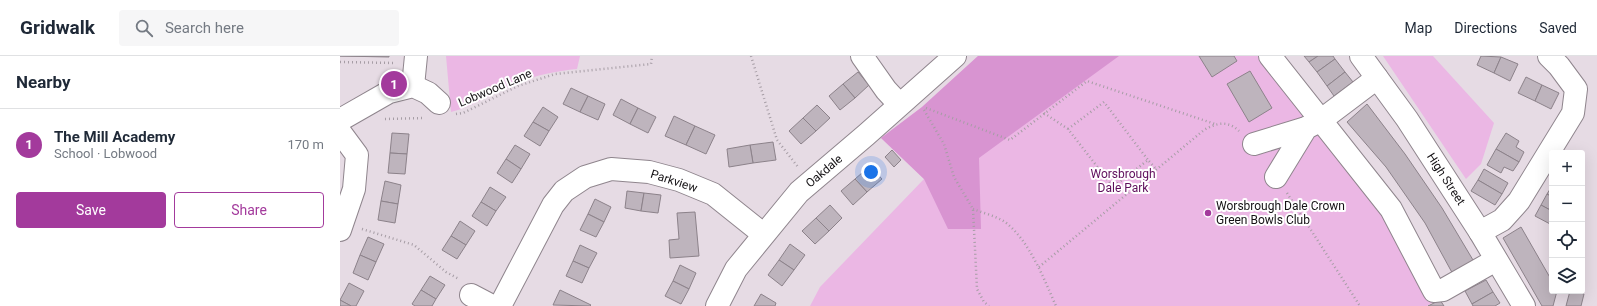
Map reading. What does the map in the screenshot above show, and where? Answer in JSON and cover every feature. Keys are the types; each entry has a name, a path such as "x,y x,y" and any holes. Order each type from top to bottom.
{"street":[{"path":"862,56 886,90 899,104"},
{"name":"Oakdale","path":"717,306 736,269 763,234 799,192 955,56"},
{"path":"1270,56 1313,125 1390,209 1434,291 1443,290 1496,260"},
{"name":"High Street","path":"1361,56 1407,119 1480,232 1524,306"},
{"path":"1480,232 1502,220 1520,201 1573,113 1576,90 1559,66 1549,56"},
{"path":"413,86 416,60"},
{"path":"1276,177 1313,125 1377,78"},
{"path":"340,120 389,92 413,86 428,93 439,112"},
{"path":"1254,144 1313,125"},
{"path":"340,132 356,155 354,189 341,227"},
{"name":"Parkview","path":"500,306 554,206 564,191 585,177 611,169 649,172 679,180 713,194 763,234"},
{"path":"471,295 492,306"}],"path":[{"name":"Lobwood Lane","path":"384,119 439,112 463,113 518,86 555,74 652,64 652,56"},
{"path":"751,56 777,140 810,183"},
{"path":"340,62 416,60"},
{"path":"989,306 984,302 977,289 973,209 954,177 944,144 922,107 1010,140 1087,81 1215,124"},
{"path":"1068,129 1104,102 1156,169"},
{"path":"1044,113 1068,129 1113,187 1148,160"},
{"path":"1039,267 1204,130 1215,124 1226,123 1236,127 1254,144"},
{"path":"1276,177 1360,306"},
{"path":"973,209 1004,221 1016,232 1039,267 1056,306"},
{"path":"341,227 414,245 446,272 471,285 471,295"}],"green space":[{"path":"446,56 580,56 577,69 547,74 524,80 468,106 451,112"},
{"name":"Worsbrough Dale Park","path":"978,56 1265,56 1384,212 1436,300 1427,306 810,306 820,287 924,179 881,138 922,107"},
{"path":"1383,56 1433,56 1494,123 1481,164 1466,179"}],"shaded area":[{"path":"978,56 1119,56 979,158 981,229 948,229 924,179 881,138 922,107"}],"building":[{"path":"340,56 389,56 389,57"},
{"path":"1199,56 1234,56 1237,61 1212,77"},
{"path":"1304,56 1318,56 1309,62"},
{"path":"1318,56 1333,56 1335,59 1317,72 1309,62"},
{"path":"1481,56 1501,57 1494,73 1477,65"},
{"path":"1501,57 1518,64 1510,81 1494,73"},
{"path":"1335,59 1345,72 1327,86 1317,72"},
{"path":"1250,71 1272,108 1249,122 1227,84"},
{"path":"858,72 869,85 855,98 843,84"},
{"path":"1345,72 1353,82 1334,96 1327,86"},
{"path":"1526,77 1542,85 1535,101 1518,93"},
{"path":"843,84 855,98 840,110 829,96"},
{"path":"1542,85 1559,93 1551,109 1535,101"},
{"path":"571,88 588,96 580,112 563,104"},
{"path":"588,96 605,104 598,120 580,112"},
{"path":"621,99 638,108 630,124 613,115"},
{"path":"1367,104 1405,154 1442,208 1476,265 1455,278 1425,223 1386,167 1347,122"},
{"path":"817,105 830,118 816,131 803,118"},
{"path":"543,107 558,117 549,131 533,122"},
{"path":"638,108 656,117 648,133 630,124"},
{"path":"674,116 695,126 686,145 665,136"},
{"path":"803,118 816,131 801,144 789,131"},
{"path":"533,122 549,131 540,146 524,136"},
{"path":"695,126 715,135 706,154 686,145"},
{"path":"392,133 409,134 407,154 390,153"},
{"path":"1506,133 1519,141 1516,147 1524,152 1519,162 1496,149"},
{"path":"773,142 776,160 753,163 750,145"},
{"path":"515,145 530,154 521,169 506,159"},
{"path":"750,145 753,163 729,167 727,149"},
{"path":"1496,149 1519,162 1513,171 1504,167 1501,173 1487,165"},
{"path":"892,150 901,160 894,167 885,157"},
{"path":"390,153 407,154 405,174 388,173"},
{"path":"506,159 521,169 512,183 497,173"},
{"path":"870,166 882,179 867,192 855,179"},
{"path":"1484,169 1508,183 1502,194 1478,180"},
{"path":"855,179 867,192 853,205 841,191"},
{"path":"1478,180 1502,194 1495,205 1471,191"},
{"path":"385,181 401,185 398,204 381,201"},
{"path":"490,187 506,197 496,211 481,202"},
{"path":"627,191 644,193 641,211 625,208"},
{"path":"644,193 661,195 658,213 641,211"},
{"path":"1547,194 1549,195 1549,209 1541,205"},
{"path":"595,199 611,207 604,222 588,214"},
{"path":"381,201 398,204 395,223 378,220"},
{"path":"481,202 496,211 487,226 472,216"},
{"path":"830,205 842,218 829,231 816,218"},
{"path":"1541,205 1549,209 1549,223 1535,216"},
{"path":"695,212 699,256 670,258 669,240 679,239 677,213"},
{"path":"588,214 604,222 596,237 580,230"},
{"path":"816,218 829,231 815,244 802,231"},
{"path":"460,221 475,231 466,245 451,236"},
{"path":"1521,227 1549,276 1549,294 1556,294 1553,306 1542,306 1503,238"},
{"path":"451,236 466,245 457,259 442,250"},
{"path":"368,237 384,244 376,262 360,255"},
{"path":"790,244 805,255 794,270 779,260"},
{"path":"580,245 597,253 589,268 573,261"},
{"path":"360,255 376,262 368,280 353,273"},
{"path":"779,260 794,270 782,286 768,275"},
{"path":"573,261 589,268 582,283 566,276"},
{"path":"680,265 696,273 689,289 673,281"},
{"path":"430,276 445,285 436,299 421,290"},
{"path":"1486,280 1493,292 1472,304 1465,291"},
{"path":"673,281 689,289 681,304 665,296"},
{"path":"349,283 364,291 356,306 351,306 340,300"},
{"path":"421,290 436,299 432,306 415,306 412,304"},
{"path":"560,290 591,305 553,305"},
{"path":"1493,292 1500,303 1495,306 1473,306 1472,304"},
{"path":"761,294 776,303 775,306 754,306"},
{"path":"1569,294 1584,294 1581,306 1566,306"},
{"path":"340,300 351,306 340,306"},
{"path":"1440,300 1444,306 1428,306"}],"place":[{"name":"The Mill Academy","path":"394,84"},
{"name":"Worsbrough Dale Crown Green Bowls Club","path":"1208,213"}]}
